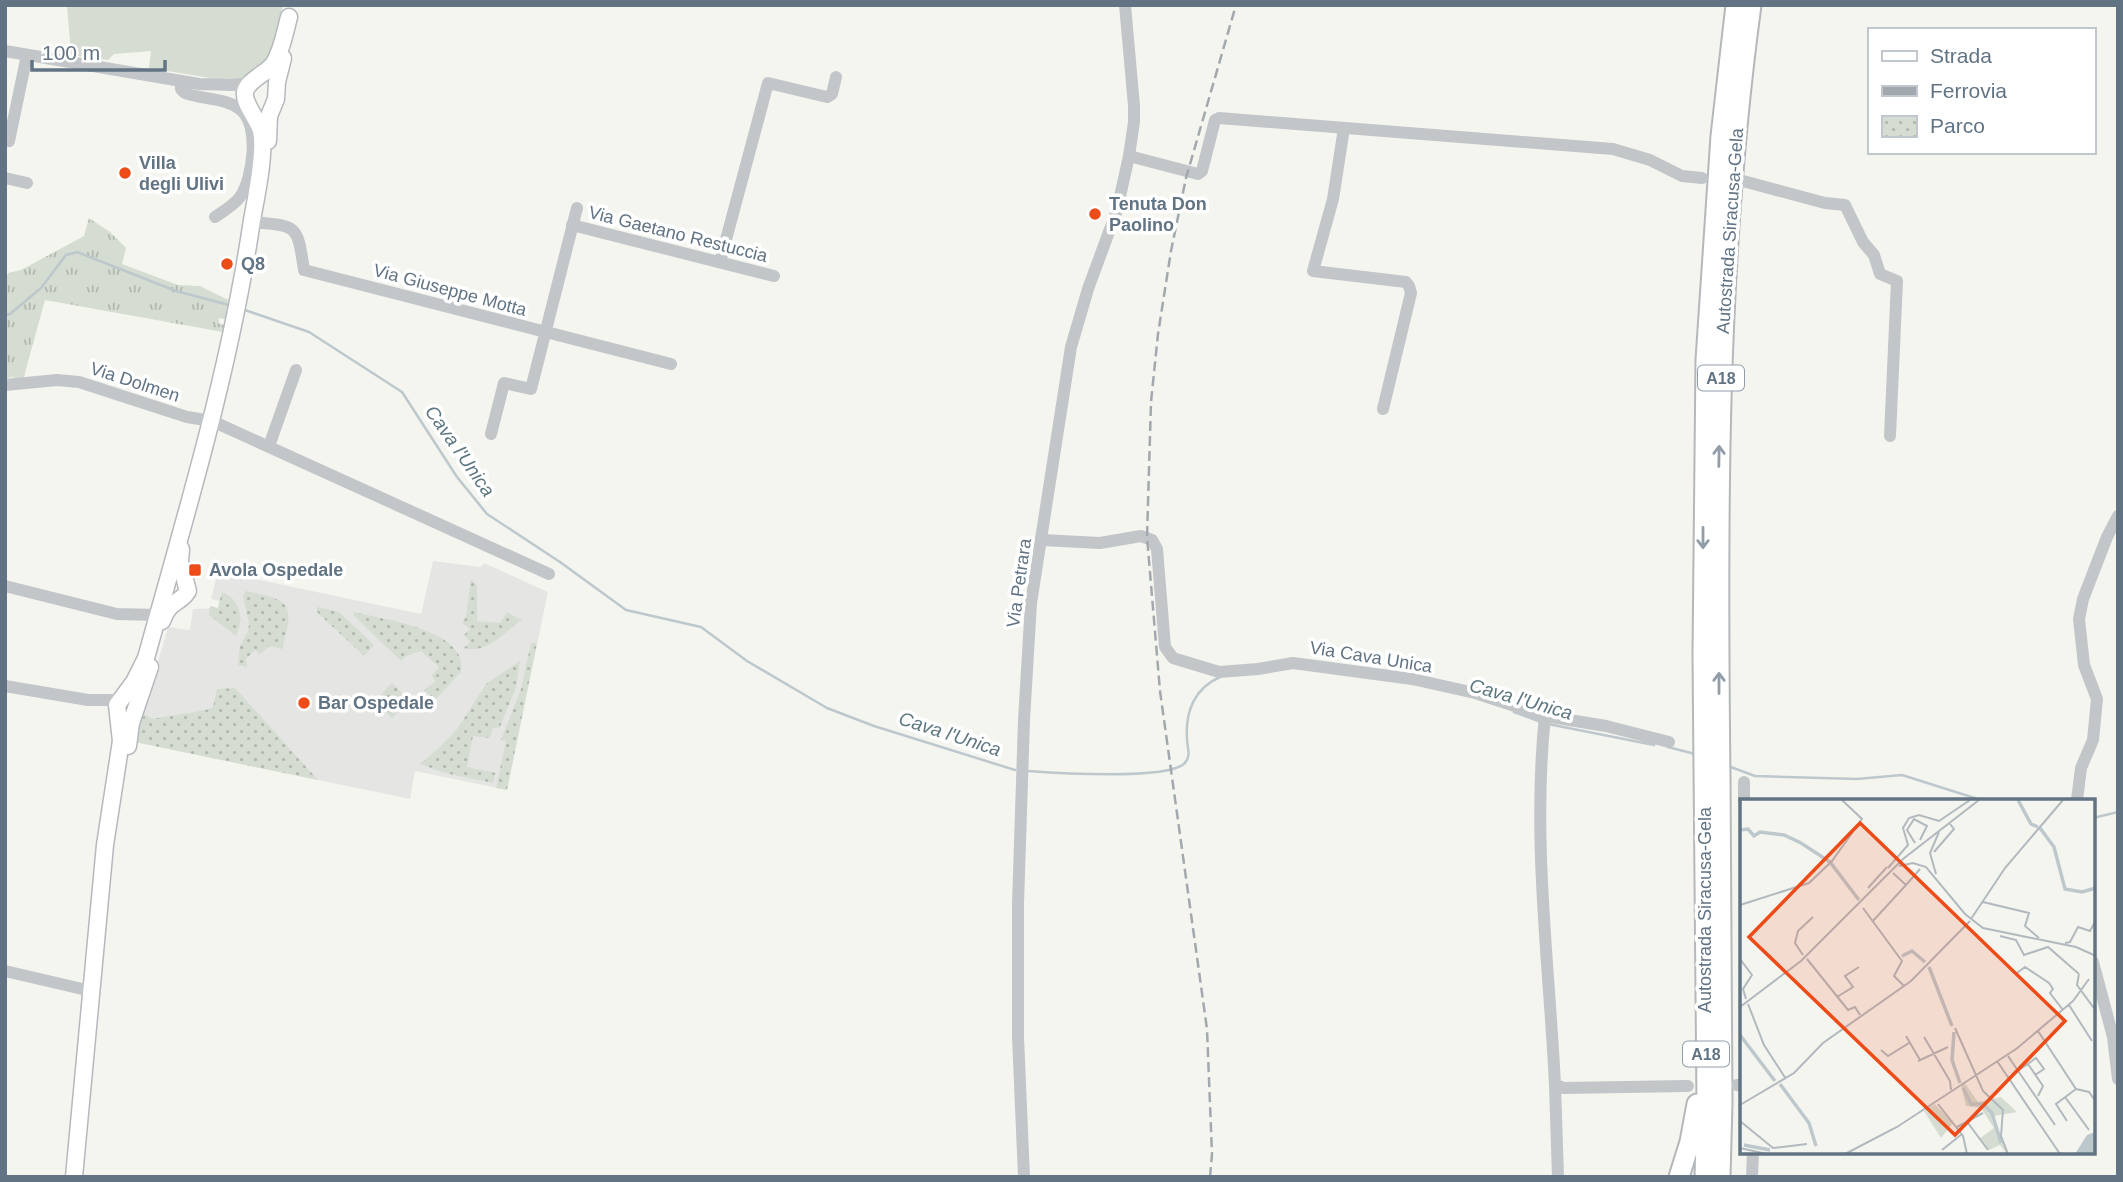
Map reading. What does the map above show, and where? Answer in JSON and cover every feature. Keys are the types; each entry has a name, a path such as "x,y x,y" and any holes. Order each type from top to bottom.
{"highway":[{"name":"Autostrada Siracusa-Gela","path":"1711,749 1703,508 1706,360 1721,136 1737,5"},
{"name":"Autostrada Siracusa-Gela","path":"1711,749 1721,347 1732,171 1751,5"},
{"path":"1711,749 1712,773"},
{"name":"Autostrada Siracusa-Gela","path":"1705,1177 1705,932 1712,773"},
{"name":"Autostrada Siracusa-Gela","path":"1712,773 1721,1023 1720,1177"},
{"path":"1679,1177 1690,1142 1697,1105 1698,991 1705,932"},
{"path":"1721,1023 1729,1068 1727,1177"}],"main road":[{"path":"74,1177 105,845 116,781 129,743 131,723 125,707 165,611 212,421 234,317 252,222 262,138 245,92 275,61 290,11"},
{"path":"259,167 268,143 290,11"},
{"path":"250,108 263,111 274,101 275,88 266,81 253,82"},
{"path":"170,590 184,597 188,591 180,562 183,530"},
{"path":"125,707 146,658 158,615 170,590"}],"street":[{"name":"Via Petrara","path":"1024,1177 1018,1037 1018,891 1031,603 1071,347 1088,289 1117,210 1129,156 1134,106 1125,5"},
{"path":"5,51 199,85 228,94 250,108"},
{"path":"5,140 9,141 27,55"},
{"path":"720,262 768,83 827,97 832,94 836,77"},
{"path":"181,82 181,89 185,93 221,100 242,111 253,129 254,139 245,188 235,202 215,217"},
{"path":"199,85 253,82"},
{"path":"1129,156 1198,174 1202,171 1215,120 1219,118 1613,149 1650,160 1682,176 1702,178"},
{"path":"1344,128 1333,199 1313,271 1406,282 1409,286 1410,293 1383,409"},
{"path":"5,178 27,183"},
{"path":"1743,181 1825,203 1845,205 1863,242 1874,255 1880,274 1897,281 1890,436"},
{"path":"491,434 504,383 531,389 577,208"},
{"name":"Via Giuseppe Motta","path":"252,222 286,225 294,230 299,237 304,270 671,365"},
{"name":"Via Gaetano Restuccia","path":"572,225 774,276"},
{"path":"269,446 296,370"},
{"name":"Via Dolmen","path":"5,385 57,380 79,382 180,415 212,421 549,575"},
{"path":"2077,799 2081,768 2093,740 2097,699 2084,665 2079,619 2083,599 2118,516"},
{"name":"Via Cava Unica","path":"1042,540 1100,543 1141,536 1152,540 1157,549 1165,647 1173,658 1219,672 1293,663 1412,679 1475,693 1545,716 1606,726 1669,742"},
{"path":"5,586 117,614 158,615"},
{"path":"5,686 125,707"},
{"path":"1545,716 1541,777 1542,914 1555,1085 1558,1177"},
{"path":"1744,782 1744,799"},
{"path":"2095,970 2113,1037 2118,1079"},
{"path":"5,971 90,991"},
{"path":"1555,1085 1564,1088 1688,1086"},
{"path":"1752,1177 1753,1154"}],"shaded area":[{"path":"433,561 481,567 484,563 548,592 507,790 415,771 410,799 135,742 168,627 190,630 193,609 218,608 219,601 211,599 218,571 421,614"}],"green space":[{"path":"67,5 283,5 274,55 246,79 216,79 149,68 151,51 114,54 108,60 71,55"},
{"path":"89,218 110,232 126,248 122,264 178,285 200,286 228,300 225,319 219,318 218,323 224,325 223,332 45,300 23,380 12,377 5,379 5,283 8,273 21,270 84,236"},
{"path":"471,579 477,586 477,621 500,623 507,612 521,620 495,641 472,649 464,648 470,642 464,635 470,629 462,623 466,617"},
{"path":"246,591 281,601 288,613 282,649 270,646 260,654 255,650 246,659 247,667 238,665 240,646 249,624 243,596"},
{"path":"222,592 233,599 239,610 240,623 236,636 209,615 210,606 218,608"},
{"path":"317,607 339,612 374,645 364,656 317,612"},
{"path":"354,612 402,623 438,636 452,646 460,658 461,672 435,700 424,690 436,681 431,676 439,667 421,651 406,656 401,661 354,616"},
{"path":"531,643 537,643 507,790 496,788 506,741 501,740 521,689"},
{"path":"520,661 516,687 500,727 492,729 490,738 473,736 467,767 496,773 493,783 445,773 420,764 458,728 486,684"},
{"path":"392,683 409,700 392,718 375,701"},
{"path":"235,688 318,780 135,742 144,714 152,719 206,710 213,707 217,689"}],"waterway":[{"name":"Cava l'Unica","path":"5,315 10,314 41,288 66,255 77,252 176,291 229,305"},
{"name":"Cava l'Unica","path":"242,309 309,332 402,392 457,477 487,514 626,610 701,627 747,661 827,708 874,726 1015,770"},
{"name":"Cava l'Unica","path":"1028,771 1133,774 1173,769 1184,764 1188,755 1187,729 1193,702 1204,687 1220,677"},
{"name":"Cava l'Unica","path":"1514,712 1541,722"},
{"name":"Cava l'Unica","path":"1548,724 1654,745"},
{"name":"Cava l'Unica","path":"1668,747 1695,754"},
{"name":"Cava l'Unica","path":"1728,766 1755,776 1857,779 1902,775 1978,799"},
{"name":"Cava l'Unica","path":"2095,818 2118,812"}],"railway":[{"path":"1210,1177 1212,1154 1207,1029 1160,691 1147,537 1151,402 1171,251 1186,178 1236,5"}],"place":[{"name":"Villa degli Ulivi","path":"125,173"},
{"name":"Tenuta Don Paolino","path":"1095,214"},
{"name":"Q8","path":"227,264"},
{"name":"Avola Ospedale","path":"195,570"},
{"name":"Bar Ospedale","path":"304,703"}]}
